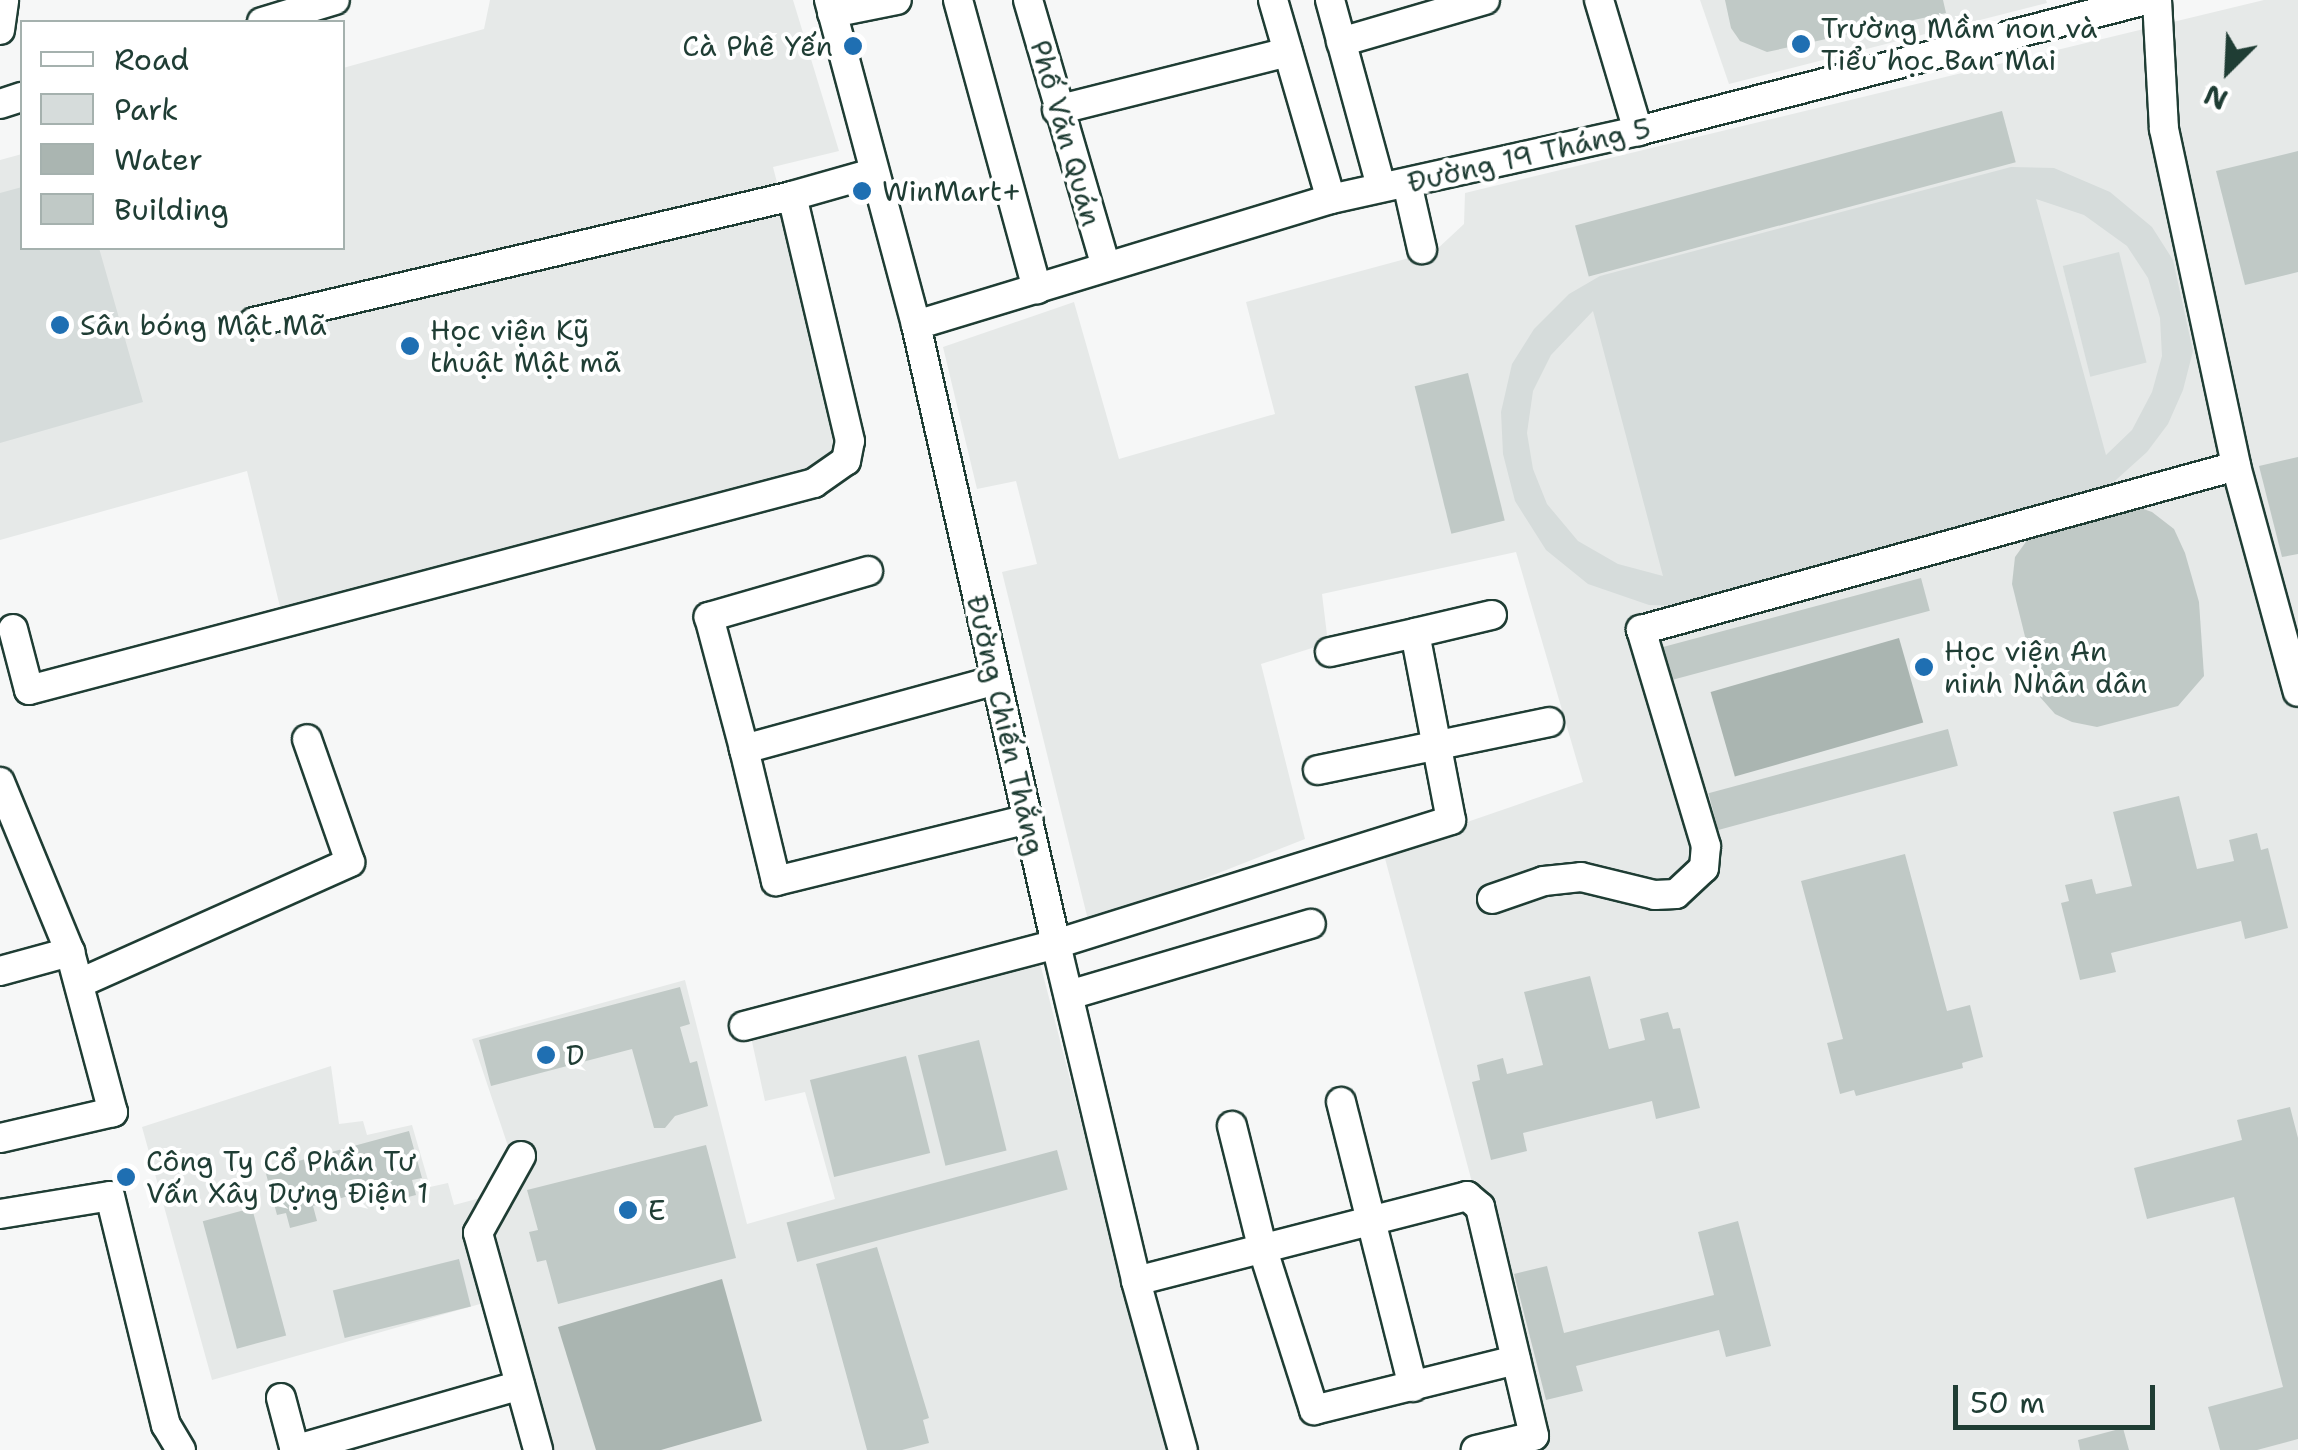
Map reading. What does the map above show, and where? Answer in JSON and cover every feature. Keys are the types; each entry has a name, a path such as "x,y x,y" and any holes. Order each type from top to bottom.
{"street":[{"path":"0,30 4,0"},
{"path":"269,20 334,0"},
{"path":"830,7 897,0"},
{"path":"958,0 1037,289"},
{"name":"Phố Văn Quán","path":"1028,0 1057,110 1106,266"},
{"path":"1273,0 1331,198"},
{"path":"1330,0 1341,42 1394,185 1422,248"},
{"path":"1341,42 1485,0"},
{"path":"1599,0 1638,131"},
{"name":"Đường 19 Tháng 5","path":"916,325 1331,198 1638,131 2059,9 2146,0"},
{"path":"2157,0 2164,130 2236,466 2298,692"},
{"name":"Đường Chiến Thắng","path":"830,7 916,325 1056,944 1136,1281 1182,1450"},
{"path":"1057,110 1288,52"},
{"path":"254,322 792,196 873,173"},
{"path":"13,629 29,690 814,482 846,461 850,441 792,196"},
{"path":"1492,899 1544,881 1582,877 1655,895 1676,894 1704,868 1706,846 1641,630 2236,466"},
{"path":"868,571 710,617 776,882 1028,820"},
{"path":"1330,652 1492,614"},
{"path":"744,1026 1056,944 1450,820 1440,744 1415,633"},
{"path":"744,749 996,680"},
{"path":"1318,770 1549,722"},
{"path":"80,983 350,862 307,739"},
{"path":"0,782 70,952 113,1112 0,1138"},
{"path":"1069,995 1311,924"},
{"path":"0,971 70,952"},
{"path":"1341,1102 1413,1387"},
{"path":"1232,1126 1263,1250 1314,1410 1516,1360"},
{"path":"520,1156 478,1232 538,1450"},
{"path":"0,1214 110,1196 166,1425 180,1450"},
{"path":"1136,1281 1467,1196 1480,1208 1534,1436 1476,1450"},
{"path":"281,1398 294,1449 520,1385"}],"shaded area":[{"name":"Học viện Kỹ thuật Mật mã","path":"490,0 793,0 839,151 773,167 845,445 838,462 281,611 247,471 0,540 0,160 20,155 20,250 345,250 345,67 484,29"},
{"name":"Trường Mầm non và Tiểu học Ban Mai","path":"1700,0 2046,0 2047,3 1729,84"},
{"name":"Học viện An ninh Nhân dân","path":"2264,0 2298,0 2298,1450 1501,1450 1541,1439 1383,851 1583,782 1516,552 1322,594 1328,643 1261,664 1305,839 1089,924 1002,572 1037,564 1016,481 977,489 943,347 1074,302 1119,459 1275,414 1246,302 1435,251 1464,224 1465,193"},
{"path":"1040,963 1166,1450 554,1450 512,1295 212,1380 142,1127 331,1066 339,1124 363,1121 367,1135 412,1125 430,1187 448,1183 454,1205 503,1192 513,1161 472,1039 685,980 747,1224 835,1199 805,1092 765,1101 751,1037"}],"green space":[{"path":"2011,167 2054,168 2110,192 2152,227 2173,260 2193,351 2183,390 2168,424 2147,452 2107,488 1694,606 1649,605 1588,584 1546,550 1515,501 1503,454 1501,412 1512,364 1534,329 1569,294 1600,276","holes":["2036,199 2084,215 2127,246 2148,278 2160,318 2162,356 2152,392 2132,430 2106,455","1593,311 1663,576 1618,564 1578,541 1547,504 1533,469 1527,433 1533,391 1551,355"]},
{"name":"Sân bóng Mật Mã","path":"20,188 20,250 100,250 143,402 0,443 0,193"},
{"path":"2119,252 2147,363 2090,377 2063,266"}],"water":[{"path":"1899,638 1923,723 1735,777 1711,692"},
{"path":"722,1279 762,1421 661,1450 596,1450 558,1327"}],"building":[{"path":"1725,0 1943,0 1946,13 1767,52 1740,41 1731,28"},
{"path":"2002,111 2016,162 1589,277 1575,225"},
{"path":"2298,151 2298,272 2245,285 2216,171"},
{"path":"1468,373 1505,520 1451,534 1415,386"},
{"path":"2298,457 2298,554 2282,557 2259,466"},
{"path":"2129,504 2152,512 2174,529 2185,553 2199,602 2204,676 2178,706 2097,727 2072,722 2055,714 2040,697 2012,584 2015,557 2028,539 2046,525"},
{"path":"1921,578 1930,611 1671,680 1662,647"},
{"path":"1948,729 1958,766 1718,830 1708,793"},
{"path":"2179,796 2197,869 2234,861 2229,840 2257,833 2261,850 2268,848 2288,928 2245,939 2241,921 2111,953 2116,972 2080,980 2061,903 2069,901 2065,885 2092,879 2096,894 2132,886 2113,812"},
{"path":"1905,854 1947,1011 1970,1005 1983,1057 1962,1063 1963,1068 1856,1096 1854,1090 1840,1094 1827,1043 1843,1039 1801,881"},
{"path":"1590,976 1609,1049 1645,1040 1640,1019 1668,1012 1673,1029 1680,1028 1700,1108 1656,1119 1652,1101 1523,1133 1527,1151 1491,1160 1472,1082 1480,1080 1477,1065 1503,1058 1507,1074 1543,1065 1524,992"},
{"name":"D","path":"680,987 690,1024 680,1027 690,1063 697,1061 708,1106 675,1116 665,1128 654,1128 632,1049 491,1086 479,1040"},
{"path":"979,1040 1007,1151 945,1166 918,1055"},
{"path":"906,1056 930,1153 834,1177 810,1080"},
{"path":"2290,1107 2298,1138 2298,1439 2257,1450 2220,1450 2208,1407 2283,1387 2234,1197 2147,1219 2134,1168 2242,1140 2237,1120"},
{"path":"409,1131 422,1178 412,1180 416,1195 389,1202 384,1186 313,1206 317,1221 290,1228 286,1213 277,1215 265,1170"},
{"name":"E","path":"706,1145 736,1258 558,1304 546,1260 537,1262 529,1232 538,1230 527,1190"},
{"path":"1057,1150 1068,1190 797,1262 787,1222"},
{"path":"252,1208 286,1336 237,1349 203,1221"},
{"path":"1738,1221 1771,1346 1726,1357 1719,1330 1576,1366 1583,1391 1546,1400 1514,1274 1547,1266 1564,1333 1714,1295 1698,1232"},
{"path":"877,1247 929,1418 923,1420 929,1443 902,1450 867,1450 816,1264"},
{"path":"459,1259 471,1307 345,1338 333,1290"},
{"path":"2123,1428 2129,1450 2080,1450 2078,1440"}],"place":[{"name":"Trường Mầm non và Tiểu học Ban Mai","path":"1801,44"},
{"name":"Cà Phê Yến","path":"853,46"},
{"name":"WinMart+","path":"862,191"},
{"name":"Sân bóng Mật Mã","path":"60,325"},
{"name":"Học viện Kỹ thuật Mật mã","path":"410,346"},
{"name":"Học viện An ninh Nhân dân","path":"1924,667"},
{"name":"D","path":"546,1055"},
{"name":"Công Ty Cổ Phần Tư Vấn Xây Dựng Điện 1","path":"126,1177"},
{"name":"E","path":"628,1210"}]}
